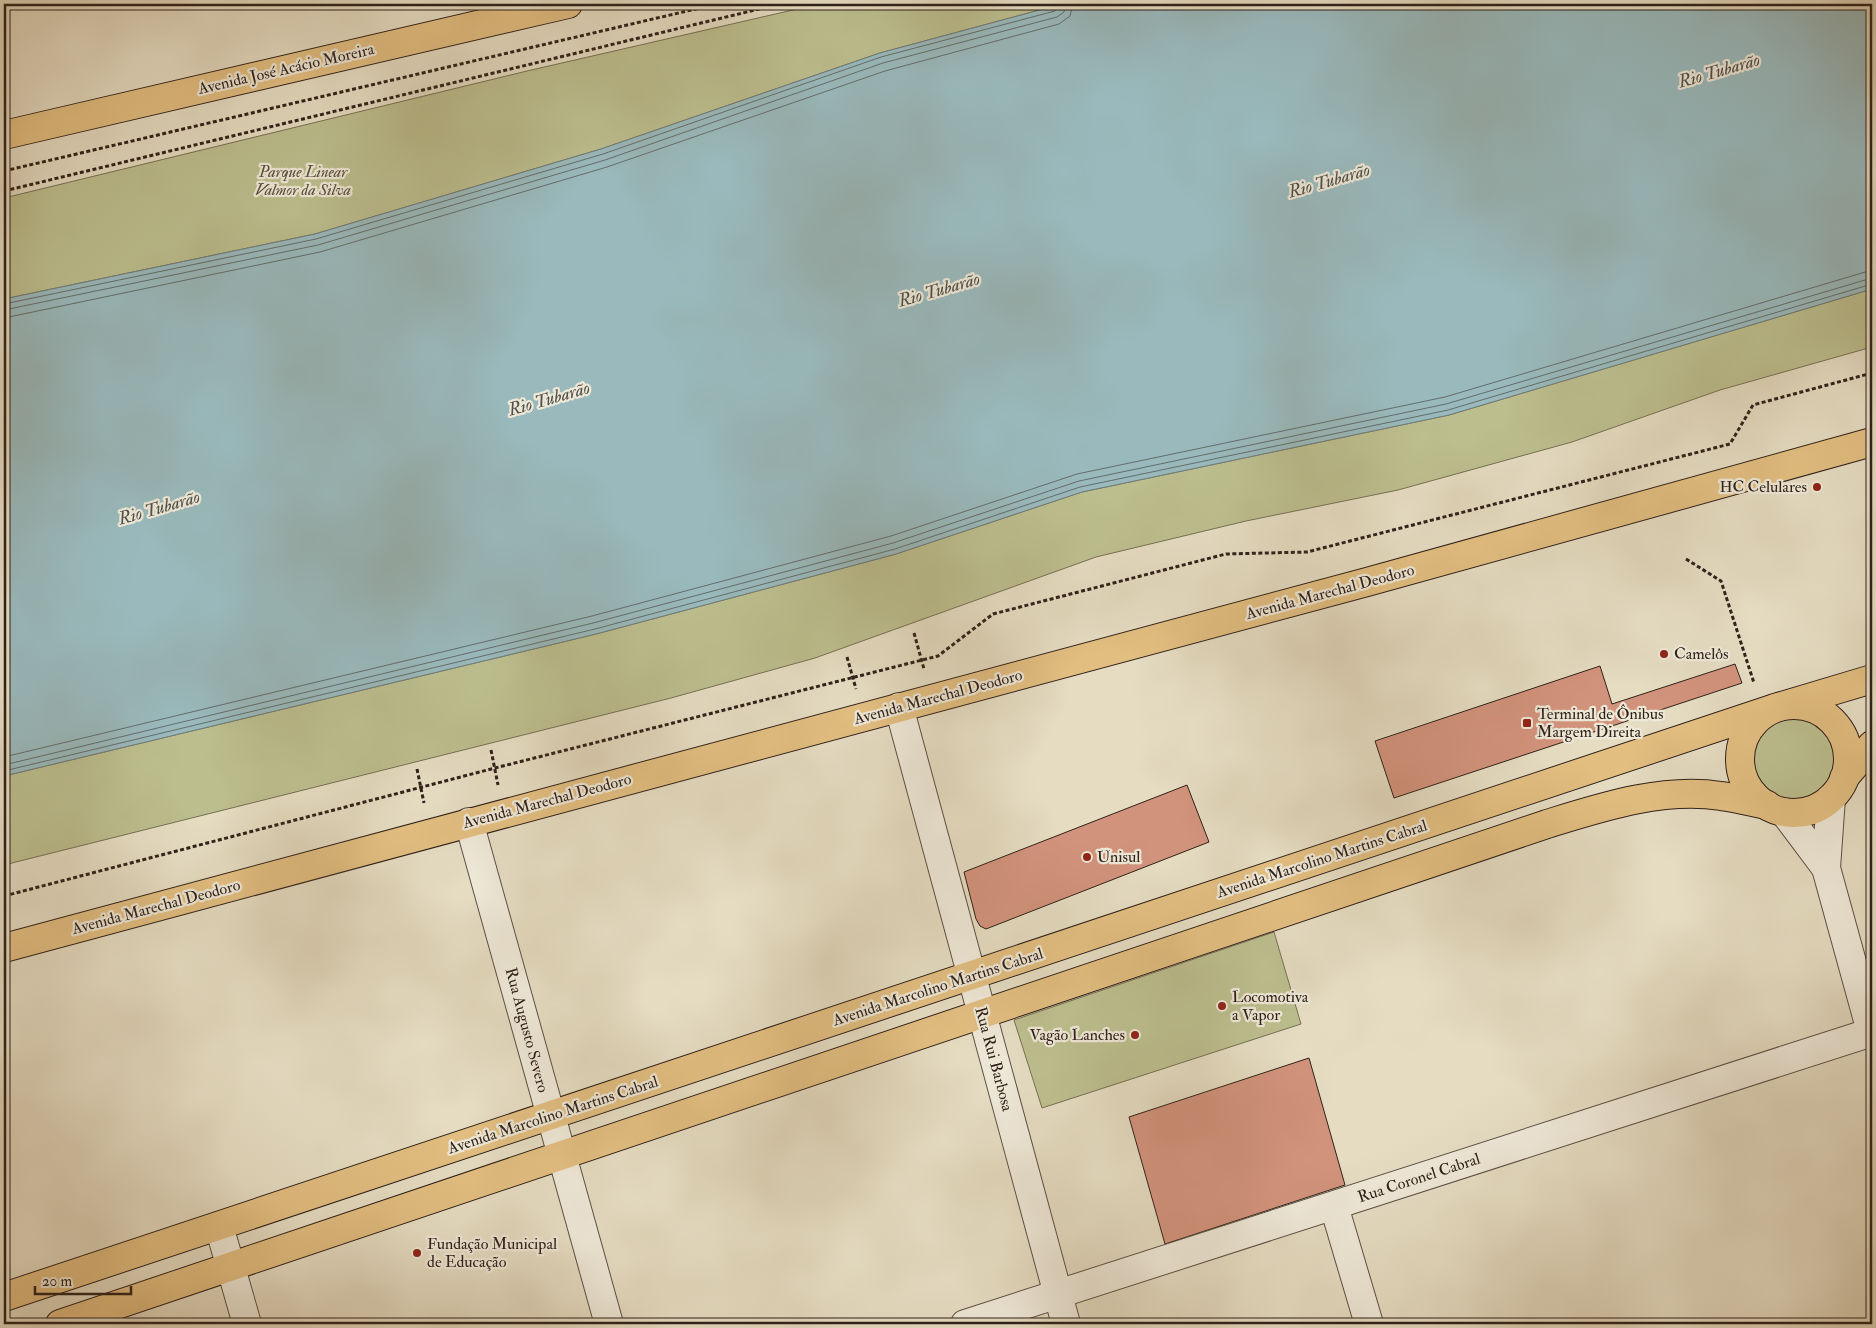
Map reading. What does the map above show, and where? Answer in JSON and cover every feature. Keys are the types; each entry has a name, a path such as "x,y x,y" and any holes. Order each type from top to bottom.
{"main road":[{"name":"Avenida José Acácio Moreira","path":"4,135 568,4"},
{"name":"Avenida Marechal Deodoro","path":"4,948 1368,582 1872,442"},
{"name":"Avenida Marcolino Martins Cabral","path":"4,1297 1769,710 1872,679"},
{"path":"1776,809 1753,795 1744,780 1740,763 1741,746 1748,730 1760,716 1769,710 1793,705 1810,707 1826,715 1838,728 1846,743 1848,761 1838,788"},
{"path":"60,1324 982,1013 1593,810 1644,798 1686,794 1721,795 1776,809 1801,812 1817,808 1838,788 1872,745"}],"street":[{"name":"Rua Rui Barbosa","path":"899,707 1066,1324"},
{"path":"1838,788 1826,868 1872,1033"},
{"path":"1776,809 1826,868"},
{"name":"Rua Augusto Severo","path":"469,822 609,1324"},
{"name":"Rua Coronel Cabral","path":"965,1324 1872,1033"},
{"path":"1334,1206 1369,1324"},
{"path":"219,1226 247,1324"}],"path":[{"path":"4,170 717,4"},
{"path":"4,191 780,4"},
{"path":"4,896 421,787 938,656 993,614 1226,554 1307,552 1730,444 1753,405 1872,373"},
{"path":"1686,560 1721,581 1769,710"},
{"path":"914,633 933,698"},
{"path":"491,750 504,813"},
{"path":"417,769 430,833"}],"green space":[{"name":"Parque Linear Valmor da Silva","path":"819,4 1062,4 880,53 601,149 315,234 4,299 4,198 527,71"},
{"path":"1872,289 1872,347 1720,390 1572,442 1398,490 1246,521 1096,557 815,658 671,698 4,865 4,776 596,634 896,554 1082,492 1449,415"},
{"path":"1794,715 1811,718 1825,727 1834,741 1837,758 1834,775 1825,789 1811,798 1794,801 1777,798 1763,789 1754,775 1751,758 1754,741 1763,727 1777,718"},
{"path":"1274,932 1301,1024 1042,1108 1014,1020"}],"water":[{"name":"Rio Tubarão","path":"1062,4 1872,4 1872,289 1449,415 1082,492 896,554 596,634 4,776 4,299 315,234 601,149 880,53"}],"building":[{"name":"Terminal de Ônibus Margem Direita","path":"1735,664 1742,683 1394,798 1375,741 1600,666 1612,704"},
{"name":"Unisul","path":"1187,785 1209,842 986,929 980,926 976,919 964,872"},
{"path":"1309,1058 1345,1185 1165,1244 1129,1117"}],"place":[{"name":"HC Celulares","path":"1817,487"},
{"name":"Camelôs","path":"1664,654"},
{"name":"Terminal de Ônibus Margem Direita","path":"1527,723"},
{"name":"Unisul","path":"1087,857"},
{"name":"Locomotiva a Vapor","path":"1222,1006"},
{"name":"Vagão Lanches","path":"1135,1035"},
{"name":"Fundação Municipal de Educação","path":"417,1253"}]}
